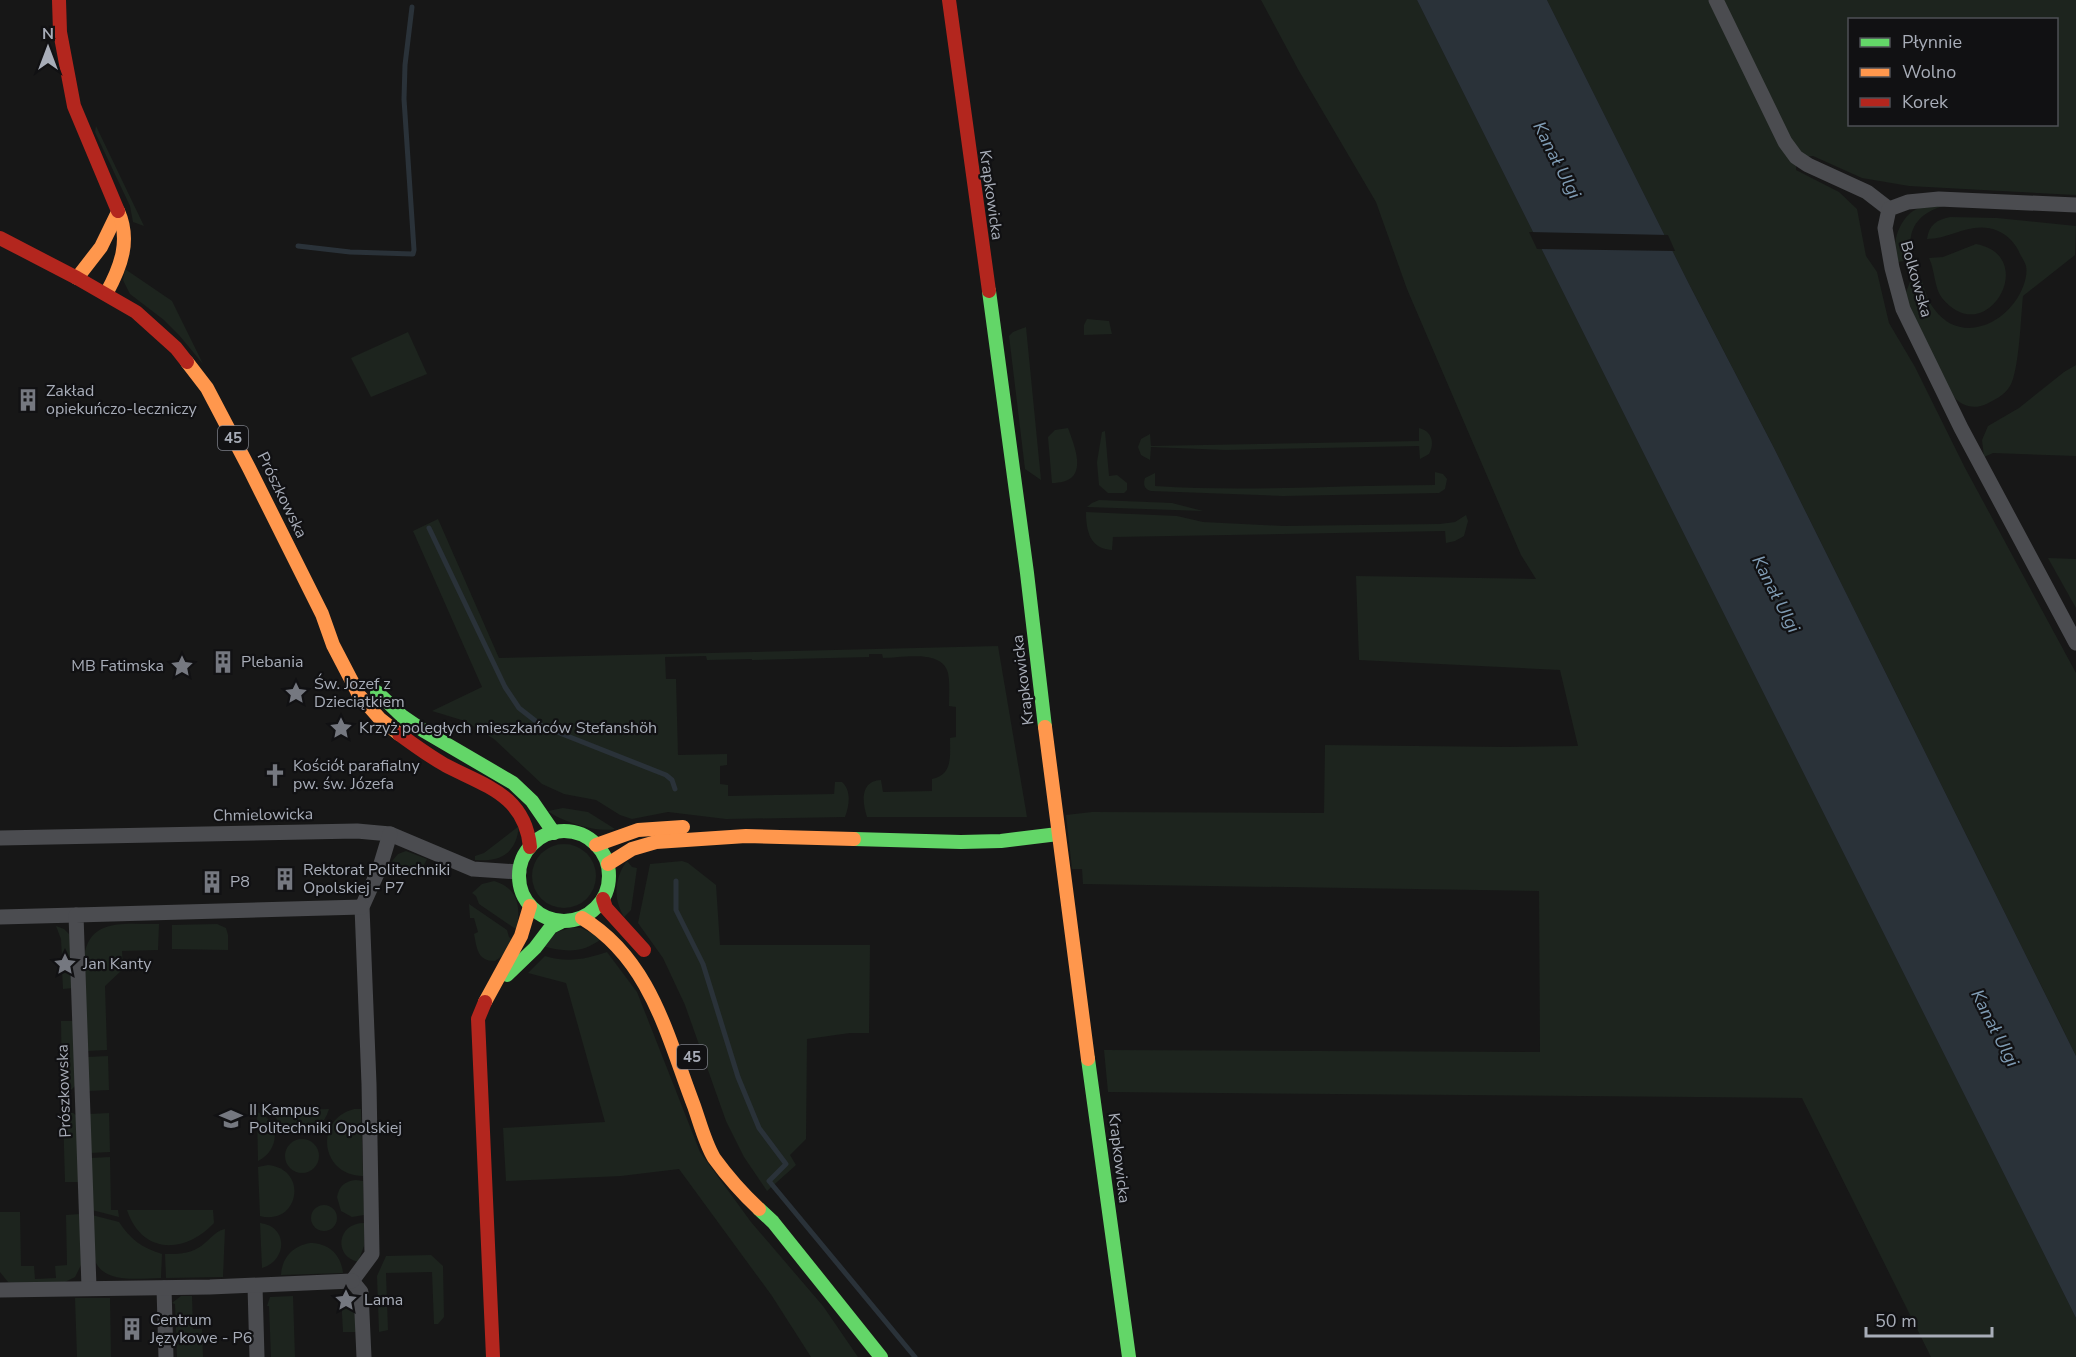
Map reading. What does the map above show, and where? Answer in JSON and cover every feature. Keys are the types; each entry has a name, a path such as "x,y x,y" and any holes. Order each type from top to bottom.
{"main road":[{"path":"59,0 60,32 74,106 124,224 124,246 116,272 105,294"},
{"name":"Krapkowicka","path":"949,0 1000,388 1027,573 1058,834 1129,1357"},
{"path":"77,278 103,247 118,212"},
{"name":"45","path":"0,238 77,278"},
{"name":"Prószkowska","path":"77,278 136,312 176,348 207,388 322,614 333,645 359,695 381,719 415,746 444,764 487,785 513,803 523,817 530,847"},
{"name":"Prószkowska","path":"322,614 392,708 430,736 506,779 524,792 554,832"},
{"path":"596,845 626,832 646,828 693,828 746,836"},
{"path":"491,989 523,960 551,927 561,922 582,918 591,913 603,899 609,879 608,864 602,851 579,834 564,831 554,832 538,839 524,855 519,872 520,890 530,906 546,918 561,922"},
{"path":"608,864 632,849 656,842 746,836 961,842 1001,841 1058,834"},
{"path":"603,899 606,908 651,961"},
{"path":"493,1357 478,1019 483,1003 527,925 530,906"},
{"name":"45","path":"582,918 598,927 636,966 650,990 713,1156 745,1196 773,1222"},
{"name":"45","path":"742,1170 773,1222 881,1357"}],"street":[{"path":"1716,0 1785,142 1796,157 1808,165 1867,192 1889,209 1908,202 1940,199 2076,205"},
{"name":"Bolkowska","path":"1889,209 1885,228 1892,268 1903,309 1961,428 2076,643"},
{"name":"Chmielowicka","path":"0,838 357,831 390,834 473,869 519,872"},
{"path":"352,1281 372,1254 369,1084 362,907 380,867 390,834"},
{"path":"0,917 362,907"},
{"name":"Prószkowska","path":"76,915 89,1287"},
{"path":"0,1290 255,1286 352,1281"},
{"path":"352,1281 361,1292 364,1357"},
{"path":"255,1286 257,1357"},
{"path":"164,1288 166,1357"}],"shaded area":[{"path":"1261,0 1417,0 2076,1318 2076,1357 1931,1357 1802,1098 1108,1092 1104,1050 1540,1052 1539,891 1083,884 1082,869 1072,869 1066,815 1092,812 1324,813 1325,745 1578,746 1560,670 1359,660 1356,576 1536,579 1521,555 1407,289 1376,202 1299,71"},
{"path":"1547,0 2076,0 2076,195 1909,186 1862,178 1813,156 1796,157 1796,170 1839,192 1857,209 1866,256 1877,272 1889,323 1915,367 1964,466 2076,673 2076,1056 1774,448"},
{"path":"96,126 144,226 133,222 130,206 95,132"},
{"path":"1946,205 1934,209 1920,219 1911,236 1910,260 1898,262 1896,238 1908,215 1922,207"},
{"path":"1950,217 1997,218 2076,226 2075,255 2023,296 2018,356 2010,386 1998,397 1980,406 1972,407 1961,403 1941,379 1907,304 1906,292 1910,282 1922,281 1930,304 1945,320 1956,326 1979,327 2001,316 2018,297 2023,286 2026,266 2011,240 2002,233 1989,228 1971,229 1927,239 1929,230 1934,224"},
{"path":"1976,244 1995,252 2004,265 2005,281 2000,296 1989,308 1975,314 1959,312 1942,298 1937,289 1929,258 1943,257"},
{"path":"125,269 172,301 203,364 164,320 130,294 123,280"},
{"path":"1087,319 1109,321 1112,334 1084,335 1084,325"},
{"path":"1026,327 1041,480 1025,469 1009,336"},
{"path":"408,332 427,374 371,397 351,358"},
{"path":"2076,365 2076,456 1993,453 1984,457 1982,440 1988,426 2019,408"},
{"path":"1068,428 1076,455 1076,471 1072,478 1064,482 1052,483 1048,437 1055,430"},
{"path":"1419,428 1427,432 1432,442 1429,454 1420,459 1419,446 1226,450 1151,447 1150,460 1141,455 1138,447 1141,439 1150,434 1151,446 1419,441"},
{"path":"1105,431 1109,476 1117,475 1127,483 1127,490 1124,493 1108,493 1099,485 1097,462 1102,432"},
{"path":"1435,472 1443,474 1447,479 1445,489 1439,493 1283,496 1151,491 1145,488 1144,484 1145,478 1155,473 1155,486 1190,488 1435,485"},
{"path":"1099,500 1172,503 1203,511 1087,507"},
{"path":"1086,512 1177,516 1203,522 1283,526 1440,524 1455,522 1466,515 1468,521 1464,536 1446,543 1445,531 1113,537 1112,550 1094,543 1088,532"},
{"path":"438,519 499,658 998,646 1027,817 867,817 864,793 869,784 881,780 883,792 932,791 932,779 944,773 949,764 950,738 956,737 956,707 949,706 948,673 944,665 938,661 920,656 883,658 882,654 869,654 869,657 752,660 707,660 706,656 665,657 666,679 676,679 678,755 727,754 727,765 720,766 720,784 728,785 728,796 834,794 835,782 842,782 848,794 845,817 726,819 668,812 632,819 620,815 596,800 564,794 542,784 494,739 465,721 432,711 482,687 413,531"},
{"path":"2048,558 2076,559 2076,608"},
{"path":"563,808 588,812 615,829 580,826 548,811"},
{"path":"519,826 515,843 506,854 493,859 475,860 475,856 484,853"},
{"path":"564,844 582,850 590,858 596,876 590,894 582,902 564,908 546,902 538,894 532,876 538,858 546,850"},
{"path":"406,851 427,859 422,869 405,871 388,866 398,854"},
{"path":"627,861 632,867 637,868 631,910 624,917 618,903 616,889 617,881"},
{"path":"682,861 688,863 716,885 720,945 870,945 869,1033 850,1033 807,1039 806,1139 790,1155 796,1165 767,1191 744,1157 726,1121 685,1005 663,958 638,923 650,864"},
{"path":"494,881 509,889 516,900 517,930 479,904 472,893 482,884"},
{"path":"469,904 507,930 509,937 513,940 502,956 495,961 485,959 479,953 474,934 478,932 474,918 470,918"},
{"path":"159,924 158,950 122,951 123,969 105,986 107,1050 87,1051 84,958 87,945 93,935 111,926"},
{"path":"217,924 226,928 228,950 172,949 172,925"},
{"path":"56,926 64,929 70,935 73,988 63,989 62,970 70,969 70,957 62,957 61,939"},
{"path":"570,928 581,928 602,938 588,947 574,950 558,950 542,946 557,932"},
{"path":"607,952 637,992 700,1152 751,1222 823,1306 858,1357 811,1357 772,1296 679,1169 621,1176 506,1181 503,1128 605,1122 566,983 528,973 545,956 577,959"},
{"path":"61,1021 73,1021 76,1085 71,1090 62,1090"},
{"path":"108,1056 109,1090 88,1091 87,1057"},
{"path":"329,1109 325,1119 318,1126 301,1133 284,1128 273,1111"},
{"path":"354,1109 361,1109 363,1176 349,1174 338,1167 327,1147 332,1124 341,1115"},
{"path":"257,1112 270,1122 275,1136 270,1150 258,1161"},
{"path":"63,1113 73,1113 77,1116 79,1182 65,1182"},
{"path":"109,1113 110,1152 90,1153 89,1114"},
{"path":"302,1139 314,1144 319,1156 314,1168 302,1173 290,1168 285,1156 290,1144"},
{"path":"110,1157 111,1210 118,1210 119,1217 92,1210 90,1158"},
{"path":"268,1165 281,1169 290,1176 294,1186 294,1196 290,1205 283,1213 273,1217 260,1216 258,1167"},
{"path":"356,1180 363,1181 364,1215 352,1217 341,1211 337,1197 343,1185"},
{"path":"324,1205 333,1209 337,1218 333,1227 324,1231 315,1227 311,1218 315,1209"},
{"path":"127,1210 213,1210 214,1223 203,1233 190,1240 165,1245 153,1242 143,1235 134,1225"},
{"path":"0,1212 20,1212 21,1266 34,1266 35,1279 56,1278 55,1266 67,1265 66,1215 80,1214 81,1265 75,1277 65,1282 8,1282 0,1272"},
{"path":"92,1215 119,1222 137,1242 162,1254 161,1278 123,1278 105,1273 98,1267 92,1248"},
{"path":"260,1223 276,1230 281,1244 277,1258 262,1268"},
{"path":"364,1223 364,1246 358,1262 350,1259 345,1253 342,1240 348,1228"},
{"path":"225,1229 223,1277 166,1278 165,1254 194,1250"},
{"path":"310,1243 328,1247 340,1260 343,1273 281,1275 286,1258 290,1253"},
{"path":"431,1255 443,1266 444,1317 438,1324 434,1324 432,1272 386,1273 388,1330 379,1332 377,1276 386,1256"},
{"path":"341,1295 348,1295 354,1302 356,1332 343,1332"},
{"path":"181,1296 192,1296 193,1329 202,1329 203,1357 177,1357 175,1304 172,1303"},
{"path":"293,1296 295,1357 271,1357 269,1306 267,1306 270,1297"},
{"path":"75,1298 110,1298 111,1357 77,1357"}],"water":[{"name":"Kanał Ulgi","path":"1417,0 1547,0 1774,448 2076,1056 2076,1318"}],"pier":[{"path":"1529,232 1668,235 1675,251 1537,249"}],"waterway":[{"path":"298,246 350,252 413,254 404,99 405,65 412,7"},
{"path":"429,528 505,687 519,708 542,726 666,775 672,780 675,789"},
{"path":"676,881 676,910 703,964 738,1077 759,1128 786,1164 769,1181 915,1357"}],"traffic: fast":[{"path":"989,291 1045,727"},
{"path":"377,692 402,716 424,731 513,783 532,801 554,833"},
{"path":"564,831 581,834 596,844 606,859 609,876 606,893 596,908 581,918 564,921 547,918 532,908 522,893 519,876 522,859 532,844 547,834 564,831"},
{"path":"854,839 961,842 1001,841 1058,834"},
{"path":"507,975 535,948 551,927 561,922"},
{"path":"1088,1059 1129,1357"},
{"path":"759,1209 773,1222 881,1357"}],"traffic: slow":[{"path":"106,294 120,264 124,243 124,232 118,211"},
{"path":"77,278 101,247 118,212"},
{"path":"187,362 207,388 249,468 322,614 333,645 359,695 380,719 399,734"},
{"path":"1045,727 1088,1059"},
{"path":"596,845 638,830 683,827"},
{"path":"608,864 632,849 656,842 746,836 854,839"},
{"path":"485,1002 521,936 530,906"},
{"path":"582,918 606,935 641,977 665,1027 714,1158 759,1209"}],"traffic: jam":[{"path":"59,0 60,32 74,106 118,211"},
{"path":"949,0 989,291"},
{"path":"0,238 136,312 176,348 187,362"},
{"path":"399,734 439,762 501,794 520,815 527,829 530,847"},
{"path":"603,899 606,908 644,950"},
{"path":"485,1002 478,1019 493,1357"}],"place":[{"name":"Zakład opiekuńczo-leczniczy","path":"28,400"},
{"name":"Plebania","path":"223,662"},
{"name":"MB Fatimska","path":"182,666"},
{"name":"Św. Jozef z Dzieciątkiem","path":"296,693"},
{"name":"Krzyż poległych mieszkańców Stefanshöh","path":"341,728"},
{"name":"Kościół parafialny pw. św. Józefa","path":"275,775"},
{"name":"Rektorat Politechniki Opolskiej - P7","path":"285,879"},
{"name":"P8","path":"212,882"},
{"name":"Jan Kanty","path":"65,964"},
{"name":"II Kampus Politechniki Opolskiej","path":"231,1119"},
{"name":"Lama","path":"346,1300"},
{"name":"Centrum Językowe - P6","path":"132,1329"}]}
